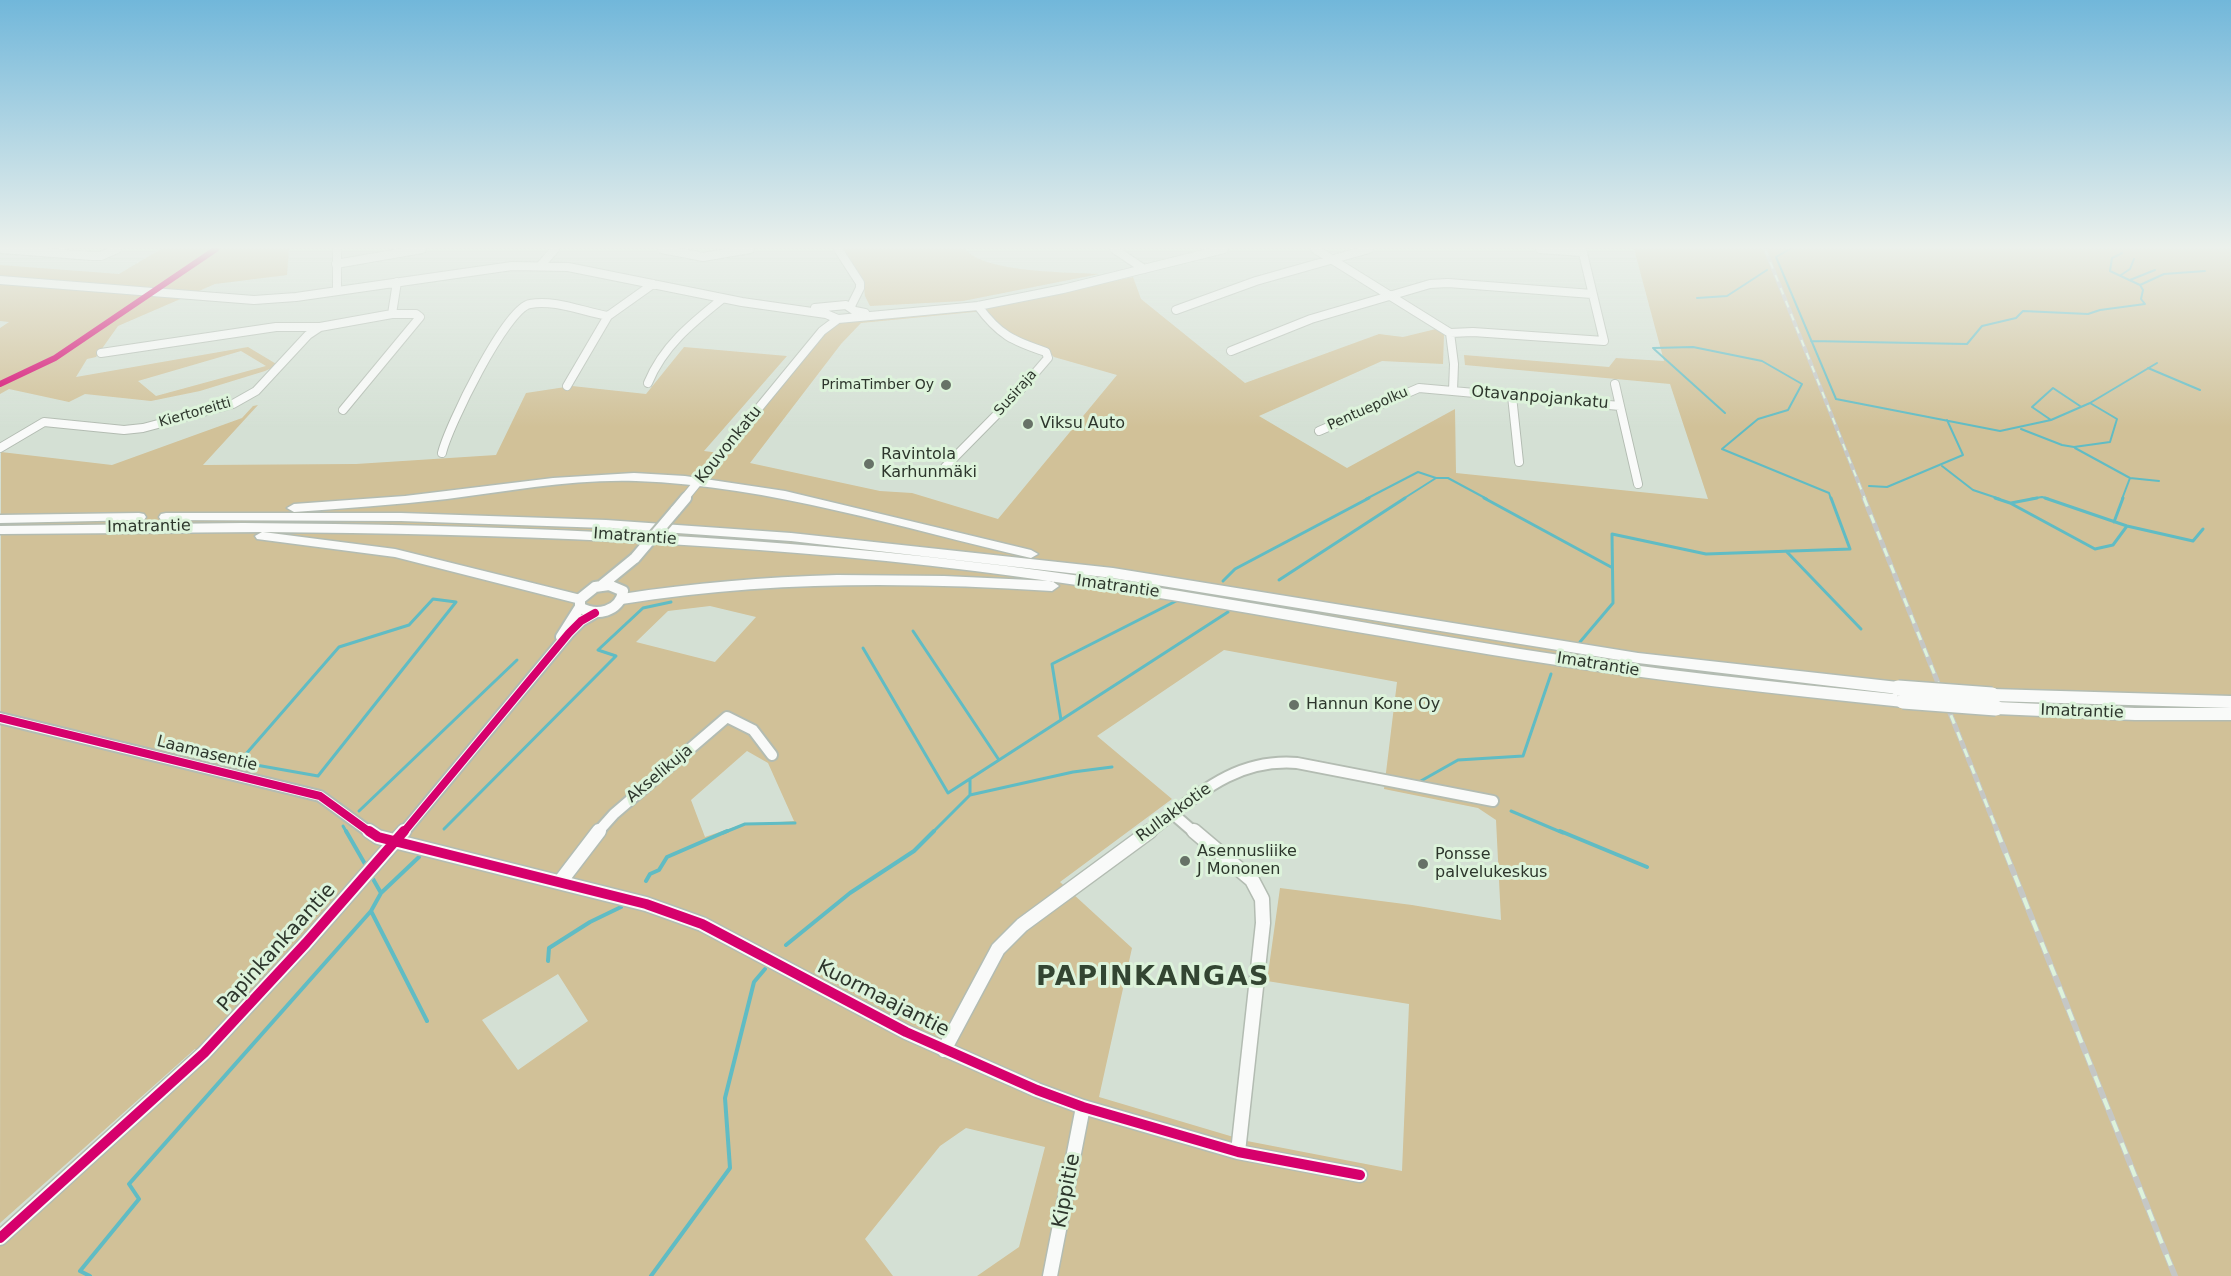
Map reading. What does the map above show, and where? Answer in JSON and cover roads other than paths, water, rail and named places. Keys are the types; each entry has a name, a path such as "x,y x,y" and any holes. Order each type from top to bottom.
{"highway":[{"path":"197,516 419,498 574,480 634,477 699,482 831,503 1113,573"},
{"name":"Imatrantie","path":"0,519 197,516 401,518 606,524 802,538 1113,573 1638,658 1900,694"},
{"path":"179,527 306,540 395,554 580,603"},
{"name":"Imatrantie","path":"0,530 179,527 391,528 614,535 864,555 1025,573 1636,671 1761,687 1900,694 2135,714 2231,714"},
{"path":"621,593 857,578 1025,584 1160,593"},
{"name":"Imatrantie","path":"1994,701 2231,702"}],"street":[{"path":"392,314 393,309"},
{"path":"442,453 483,362 515,314 522,309"},
{"path":"569,309 608,316"},
{"path":"567,386 608,316 618,309"},
{"path":"648,383 651,372 669,348 710,309"},
{"path":"791,309 842,319 951,309"},
{"path":"827,315 831,309"},
{"path":"853,309 882,315"},
{"name":"Kouvonkatu","path":"621,593 620,579 635,558 822,332 853,309"},
{"name":"Susiraja","path":"945,467 1017,394 1048,358 1046,352 1016,343 1000,334 980,309"},
{"path":"1176,310 1180,309"},
{"path":"1230,351 1311,319 1345,309"},
{"path":"1411,309 1450,333 1473,332 1604,341 1596,309"},
{"path":"102,353 276,327 320,327 392,314 416,314 420,317 343,410"},
{"name":"Kouvonkatu","path":"822,332 827,315"},
{"name":"Kiertoreitti","path":"0,448 44,422 124,430 143,428 233,404 256,391 308,335 320,327"},
{"path":"1450,333 1454,364 1453,391"},
{"path":"1615,384 1620,406"},
{"name":"Pentuepolku","path":"1319,431 1413,389 1453,391"},
{"name":"Otavanpojankatu","path":"1453,391 1620,406 1638,484"},
{"path":"1512,396 1520,462"},
{"name":"Kouvonkatu","path":"580,603 588,590 602,585 635,558"},
{"path":"602,585 621,593"},
{"name":"Papinkankaantie","path":"0,1238 204,1053 306,943 581,621 595,613 609,610 621,593"},
{"path":"580,603 583,610 595,613"},
{"name":"Papinkankaantie","path":"552,654 580,603"},
{"name":"Akselikuja","path":"560,882 595,835 614,814 728,717 753,730 772,755"},
{"name":"Laamasentie","path":"0,718 320,796 340,807 361,828 394,842"},
{"name":"Rullakkotie","path":"944,1050 999,949 1022,925 1172,813 1225,776 1247,765 1265,761 1297,763 1493,801"},
{"path":"1172,813 1252,880 1262,899 1263,923 1238,1152"},
{"name":"Kuormaajantie","path":"394,842 646,904 702,924 944,1050 1083,1107 1238,1152 1360,1175"},
{"name":"Kippitie","path":"1050,1276 1083,1107"}],"waterway":[{"path":"1798,309 1811,341"},
{"path":"1811,341 1967,344 1982,326 2016,318 2023,311 2088,314 2111,309"},
{"path":"1811,341 1836,399 1947,421"},
{"path":"1653,348 1693,347 1762,361 1802,384 1788,410 1758,419 1722,449 1829,493 1831,499"},
{"path":"1654,349 1725,413"},
{"path":"2148,368 2157,363"},
{"path":"2090,403 2148,368"},
{"path":"2148,368 2200,390"},
{"path":"2051,420 2032,407 2053,388 2080,406"},
{"path":"2021,429 2062,445 2074,447 2110,442 2117,419 2090,403"},
{"path":"2051,420 2090,403"},
{"path":"1947,421 2000,431 2051,420"},
{"path":"1869,486 1887,487 1963,455 1947,421"},
{"path":"2075,448 2130,478"},
{"path":"1942,466 1973,490 2000,499"},
{"path":"1366,499 1418,472 1436,478"},
{"path":"1403,499 1436,478"},
{"path":"1436,478 1448,478 1487,499"},
{"path":"2122,499 2130,478"},
{"path":"2130,478 2159,481"},
{"path":"2030,499 2042,497 2049,499"},
{"path":"1223,581 1235,569 1369,498"},
{"path":"1279,580 1405,498"},
{"path":"1484,498 1611,567"},
{"path":"1786,551 1850,549 1831,498"},
{"path":"1995,498 2010,503 2095,549 2113,545 2127,526"},
{"path":"2011,503 2037,498"},
{"path":"2045,498 2114,522"},
{"path":"2114,522 2123,498"},
{"path":"2114,522 2127,526"},
{"path":"2127,526 2193,541 2203,529"},
{"path":"1580,642 1613,603 1612,534 1706,554 1786,551"},
{"path":"1786,551 1861,629"},
{"path":"433,599 456,602 318,776 239,762 339,647 409,625 433,599"},
{"path":"1061,720 1052,664 1178,600"},
{"path":"444,829 616,656 598,650 643,608 671,602"},
{"path":"1061,720 1228,612"},
{"path":"913,631 999,760"},
{"path":"863,648 948,793 1061,720"},
{"path":"359,811 517,660"},
{"path":"1419,782 1458,760 1523,756 1551,674"},
{"path":"970,795 1073,772 1112,767"},
{"path":"970,779 970,795"},
{"path":"786,945 850,893 914,851 970,795"},
{"path":"1511,811 1563,833"},
{"path":"723,833 745,824 795,823"},
{"path":"343,826 347,833"},
{"path":"346,831 365,864"},
{"path":"646,881 650,874 659,870 667,857 727,831"},
{"path":"1560,831 1647,867"},
{"path":"381,893 419,857"},
{"path":"373,879 381,893"},
{"path":"371,911 381,893"},
{"path":"548,961 549,948 590,922 621,907"},
{"path":"90,1276 80,1271 139,1199 129,1184 371,911"},
{"path":"371,911 427,1021"},
{"path":"651,1276 730,1168 725,1098 754,982 765,969"}],"railway":[{"path":"1789,309 1865,499"},
{"path":"1864,498 1998,833"},
{"path":"1997,831 2175,1276"}],"place":[{"name":"PrimaTimber Oy","path":"946,385"},
{"name":"Viksu Auto","path":"1028,424"},
{"name":"Ravintola Karhunmäki","path":"869,464"},
{"name":"Hannun Kone Oy","path":"1294,705"},
{"name":"Asennusliike J Mononen","path":"1185,861"},
{"name":"Ponsse palvelukeskus","path":"1423,864"}],"district":[{"name":"PAPINKANGAS","path":"1153,978"}]}
